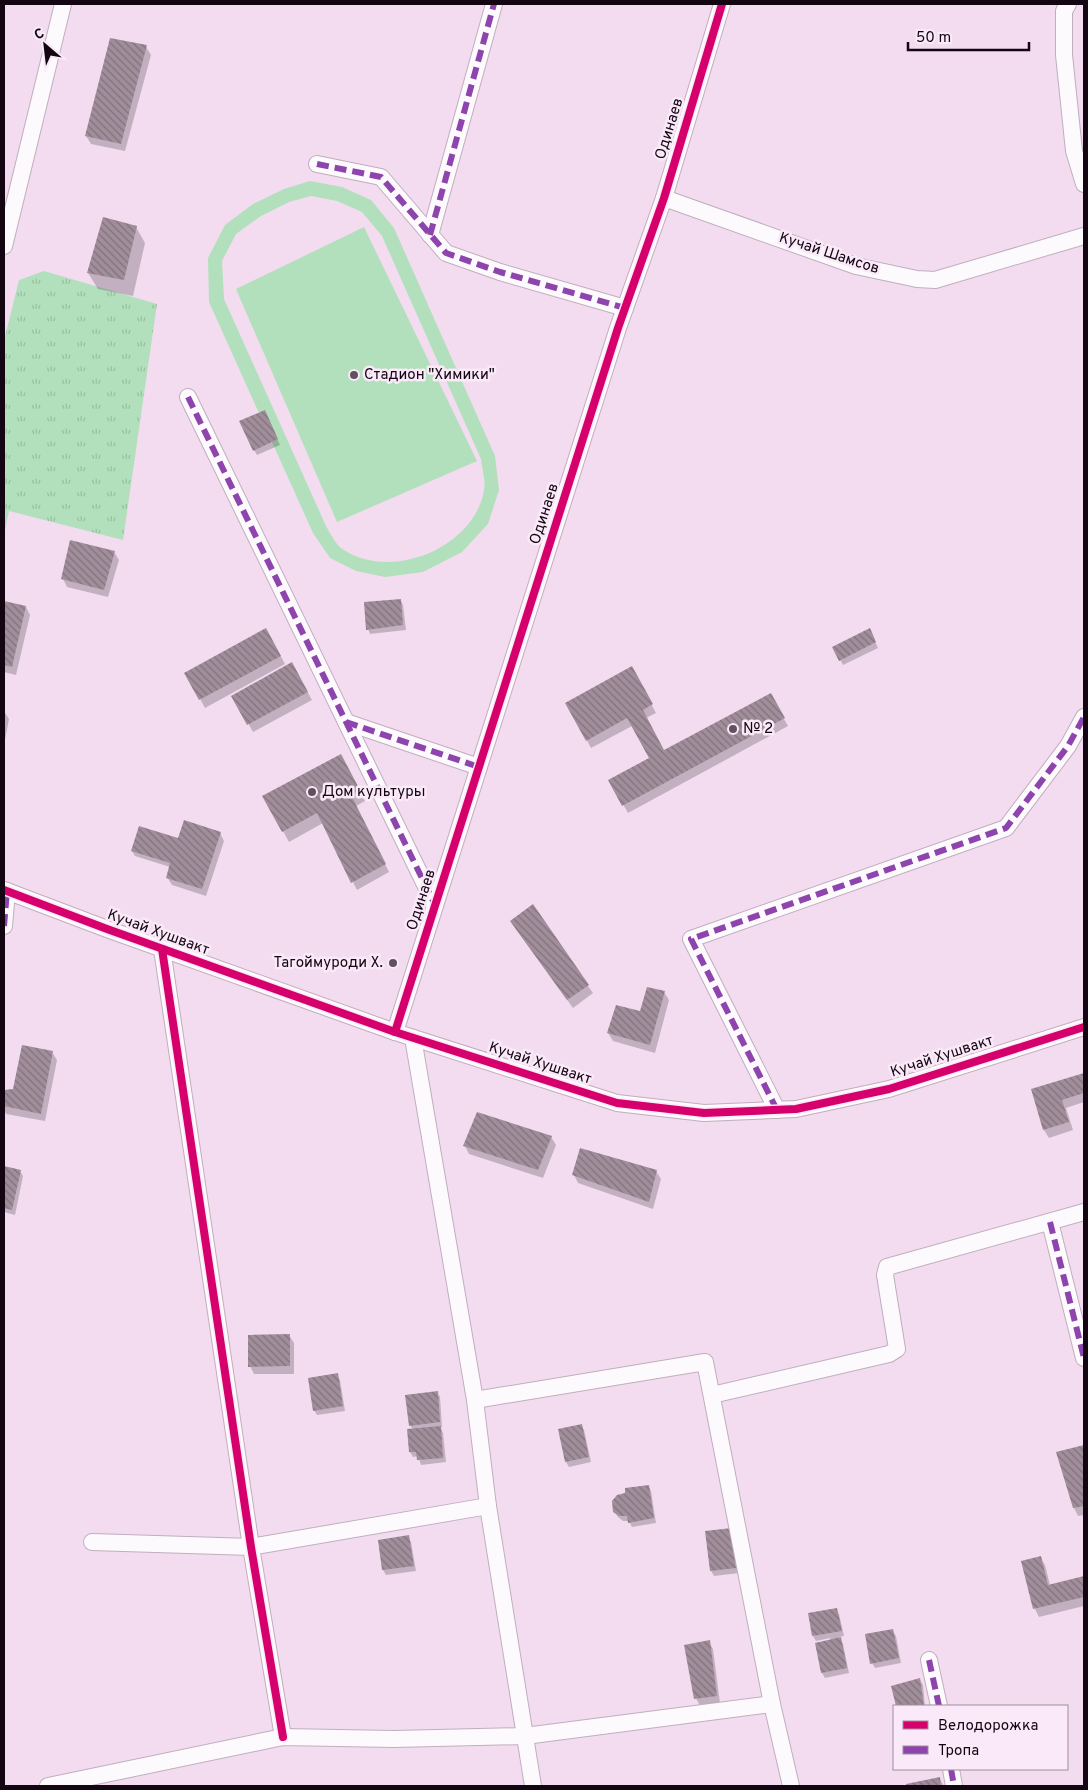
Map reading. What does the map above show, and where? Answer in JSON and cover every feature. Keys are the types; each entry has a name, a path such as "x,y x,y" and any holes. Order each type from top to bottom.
{"street":[{"path":"4,246 63,4"},
{"path":"430,235 494,4"},
{"name":"Одинаев","path":"395,1032 625,308 664,198 722,4"},
{"path":"1068,4 1064,11 1064,55 1074,151 1084,184"},
{"path":"317,164 381,178 446,253 500,272 625,308"},
{"name":"Кучай Шамсов","path":"664,198 856,266 918,279 935,280 1084,236"},
{"path":"188,397 435,905"},
{"path":"777,1110 690,939 1006,828 1068,746 1084,717"},
{"path":"346,722 479,767"},
{"path":"4,926 5,890"},
{"name":"Кучай Хушвакт","path":"5,890 162,949 395,1032 617,1103 704,1113 796,1109 889,1089 1084,1027"},
{"path":"162,949 250,1548 284,1738"},
{"path":"413,1038 475,1400 488,1506 533,1786"},
{"path":"712,1396 889,1354 897,1349 885,1275 887,1267 1084,1212"},
{"path":"1050,1222 1084,1358"},
{"path":"475,1400 705,1362 772,1704 791,1786"},
{"path":"92,1542 250,1548 488,1506"},
{"path":"930,1660 938,1705"},
{"path":"48,1786 284,1738 394,1739 524,1736 772,1704"},
{"path":"951,1770 954,1786"}],"green space":[{"path":"310,181 342,187 371,200 394,228 495,456 499,490 488,524 462,552 423,572 385,577 356,571 330,558 313,533 209,302 208,258 225,225 253,204 284,189","holes":["311,196 337,201 362,212 382,236 481,459 484,490 477,511 465,528 447,543 427,554 405,560 382,562 361,558 341,548 335,541 326,526 224,299 222,261 236,234 261,216 289,202"]},
{"name":"Стадион \"Химики\"","path":"364,227 477,461 337,522 236,289"},
{"path":"44,271 157,304 123,540 9,511 4,535 4,341 19,280"}],"building":[{"path":"110,38 147,45 121,144 85,136"},
{"path":"103,217 137,226 124,280 87,273"},
{"path":"265,410 278,439 253,451 239,421"},
{"path":"70,540 115,551 104,590 61,579"},
{"path":"401,599 403,625 366,630 364,602"},
{"path":"4,601 26,606 12,667 4,665"},
{"path":"266,628 281,656 199,700 184,673"},
{"path":"870,628 876,642 839,661 832,647"},
{"path":"292,662 308,692 247,725 231,696"},
{"name":"№ 2","path":"632,666 653,704 643,710 664,750 771,693 785,718 622,806 608,780 649,758 627,718 586,741 565,703"},
{"path":"341,754 360,790 351,795 386,864 351,883 317,813 282,832 262,796"},
{"path":"184,820 221,832 202,889 166,878 170,863 131,851 139,826 178,838"},
{"path":"533,904 589,985 567,1000 510,921"},
{"path":"647,987 665,991 650,1045 607,1033 616,1005 640,1011"},
{"path":"22,1045 53,1051 41,1114 4,1106 4,1090 13,1089"},
{"path":"1084,1073 1084,1093 1062,1100 1069,1122 1043,1130 1031,1089"},
{"path":"477,1112 552,1136 538,1170 463,1146"},
{"path":"580,1148 657,1170 649,1202 572,1175"},
{"path":"4,1166 21,1170 12,1210 4,1208"},
{"path":"290,1334 290,1366 248,1367 248,1335"},
{"path":"338,1373 343,1406 313,1411 308,1378"},
{"path":"438,1391 440,1422 409,1426 405,1395"},
{"path":"582,1424 589,1457 565,1462 558,1429"},
{"path":"441,1426 443,1458 417,1460 416,1452 409,1452 407,1429"},
{"path":"1084,1445 1084,1506 1073,1508 1056,1452"},
{"path":"649,1485 654,1518 628,1523 627,1516 619,1516 613,1512 612,1501 617,1495 625,1493 625,1488"},
{"path":"732,1528 736,1568 710,1571 705,1531"},
{"path":"409,1535 414,1566 382,1570 378,1540"},
{"path":"1041,1556 1048,1585 1084,1576 1084,1597 1033,1609 1021,1561"},
{"path":"837,1608 842,1631 812,1636 808,1613"},
{"path":"893,1629 899,1658 870,1664 865,1634"},
{"path":"841,1637 847,1668 821,1673 815,1643"},
{"path":"710,1640 717,1696 694,1699 684,1645"},
{"path":"920,1678 924,1705 896,1705 891,1686"},
{"path":"940,1777 941,1786 907,1786 906,1784"}],"marked path":[{"path":"430,235 494,4"},
{"path":"317,164 381,177 446,253 500,272 625,308"},
{"path":"188,397 435,905"},
{"path":"777,1110 691,939 1006,828 1068,746 1084,717"},
{"path":"346,722 479,767"},
{"path":"4,926 7,891"},
{"path":"1050,1222 1084,1358"},
{"path":"929,1660 939,1705"},
{"path":"951,1770 954,1786"}],"cycle path":[{"path":"395,1032 618,328 664,198 722,4"},
{"path":"4,890 395,1032 617,1103 704,1113 796,1109 889,1089 1084,1027"},
{"path":"162,949 251,1547 283,1737"}],"place":[{"name":"Стадион \"Химики\"","path":"354,375"},
{"name":"№ 2","path":"733,729"},
{"name":"Дом культуры","path":"312,792"},
{"name":"Тагоймуроди Х.","path":"393,963"}]}
